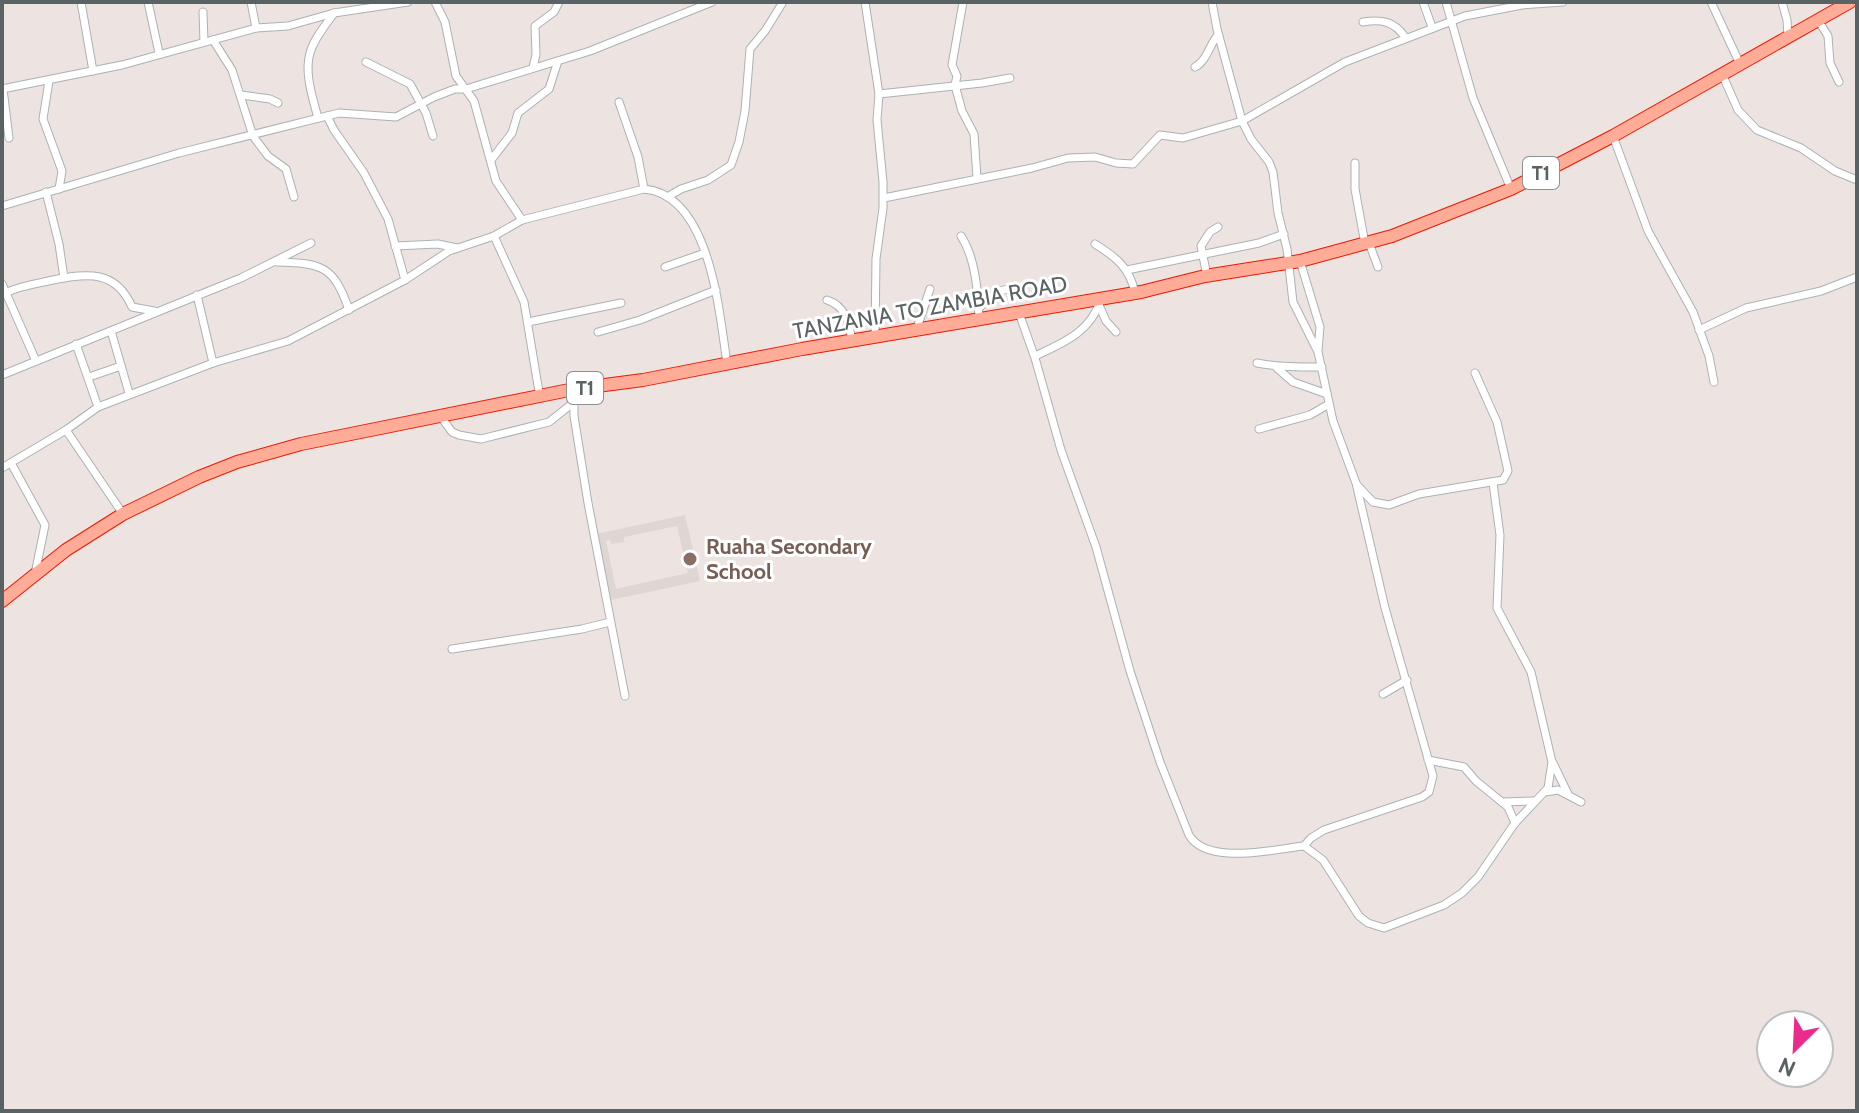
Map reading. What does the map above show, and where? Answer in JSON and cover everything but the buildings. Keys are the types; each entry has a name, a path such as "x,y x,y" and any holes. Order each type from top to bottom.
{"highway":[{"name":"TANZANIA TO ZAMBIA ROAD","path":"2,601 66,550 123,514 237,462 342,435 540,398 574,396 727,363 916,331 979,314 1019,313 1100,302 1207,276 1293,262 1367,243 1442,218 1511,189 1854,3"}],"street":[{"path":"81,2 93,71"},
{"path":"148,2 159,53"},
{"path":"251,2 256,28"},
{"path":"348,2 349,12"},
{"path":"9,138 3,89 144,60 159,53 256,28 288,26 374,5 408,2"},
{"path":"435,2 445,22 456,76 474,101 496,181 522,220"},
{"path":"533,67 536,55 535,26 554,12 559,2"},
{"path":"2,206 179,153 323,117 349,112 396,117 446,92 466,89 558,61 620,40 671,16 712,2"},
{"path":"669,196 708,180 731,165 745,111 750,49 783,2"},
{"path":"865,2 879,94 877,120 884,198 876,259 875,337"},
{"path":"963,2 952,65 957,76 955,85 962,113 974,134 977,178"},
{"path":"1212,2 1242,121 1253,143 1271,166 1284,234 1320,327 1318,352"},
{"path":"1423,2 1432,27"},
{"path":"1446,2 1473,98 1511,189"},
{"path":"884,198 1075,157 1133,164 1160,135 1176,139 1189,137 1242,121 1345,62 1405,37 1478,12 1563,2"},
{"path":"1711,2 1740,64"},
{"path":"1782,2 1788,37"},
{"path":"203,12 209,41 232,70 253,136 268,156 286,169 294,197"},
{"path":"334,13 315,41 309,59 310,83 323,117 364,173 388,219 405,280"},
{"path":"1818,20 1828,36 1830,63 1839,82"},
{"path":"1363,22 1395,24 1405,37"},
{"path":"1195,67 1203,62 1218,35"},
{"path":"491,160 512,133 518,113 549,89 558,61"},
{"path":"366,62 410,84 422,103 433,136"},
{"path":"1722,74 1738,110 1757,130 1801,148 1835,171 1857,180"},
{"path":"879,94 1010,78"},
{"path":"49,81 43,119 62,171 59,189"},
{"path":"241,95 278,103"},
{"path":"619,102 638,157 644,189"},
{"path":"1613,136 1648,231 1687,300 1714,382"},
{"path":"1355,163 1355,189 1367,243 1378,267"},
{"path":"2,468 98,407 213,363 288,341 405,280 457,248 494,236 522,220 644,189 669,196 688,216 705,253 716,290 727,363"},
{"path":"46,192 64,278"},
{"path":"1207,276 1202,255 1203,242 1218,227"},
{"path":"1127,270 1259,243 1284,234"},
{"path":"494,236 516,279 528,322 540,398"},
{"path":"961,236 969,250 979,314"},
{"path":"2,375 197,295 311,243"},
{"path":"395,246 438,244 457,248"},
{"path":"1095,244 1127,270 1135,293"},
{"path":"665,267 705,253"},
{"path":"274,262 297,262 324,269 340,283 349,310"},
{"path":"1019,313 1035,356 1061,450 1096,547 1130,671 1160,762 1189,835 1194,844 1212,851 1251,852 1304,846 1324,830 1422,797 1429,792 1433,780 1385,610 1356,483 1329,404 1318,352 1293,302 1293,262"},
{"path":"5,297 26,284 86,274 100,277 123,291 132,307 157,311"},
{"path":"1699,330 1746,308 1821,291 1857,277"},
{"path":"2,284 5,297 36,361"},
{"path":"979,314 996,292 1016,287"},
{"path":"916,331 930,289"},
{"path":"598,332 640,320 716,290"},
{"path":"197,295 213,363"},
{"path":"827,300 841,308 849,322 852,341"},
{"path":"1100,302 1106,321 1116,332"},
{"path":"1035,356 1082,331 1093,318 1100,302"},
{"path":"528,322 621,303"},
{"path":"111,331 129,393"},
{"path":"76,344 98,407"},
{"path":"1257,363 1276,367 1322,367"},
{"path":"89,377 121,366"},
{"path":"1276,367 1293,382 1327,394"},
{"path":"1356,483 1373,502 1389,505 1419,494 1503,480 1508,471 1497,422 1475,373"},
{"path":"441,417 452,432 481,439 549,422 574,396"},
{"path":"574,396 583,477 625,696"},
{"path":"1259,429 1310,415 1329,404"},
{"path":"66,430 123,514"},
{"path":"11,463 45,523 35,574"},
{"path":"1493,483 1500,535 1497,608 1531,672 1552,762 1568,794"},
{"path":"452,649 610,622"},
{"path":"1383,694 1407,680"},
{"path":"1428,760 1441,765 1464,767 1511,811 1515,823"},
{"path":"1545,792 1552,762"},
{"path":"1304,846 1323,860 1359,916 1368,923 1384,928 1450,903 1478,877 1515,823 1545,792 1558,790 1581,802"},
{"path":"1502,802 1535,801"}],"shaded area":[{"name":"Ruaha Secondary School","path":"685,515 700,581 611,600 596,534","holes":["677,526 688,573 616,589 606,541 610,540 611,544 624,542 624,537"]}],"place":[{"name":"Ruaha Secondary School","path":"690,559"}]}
